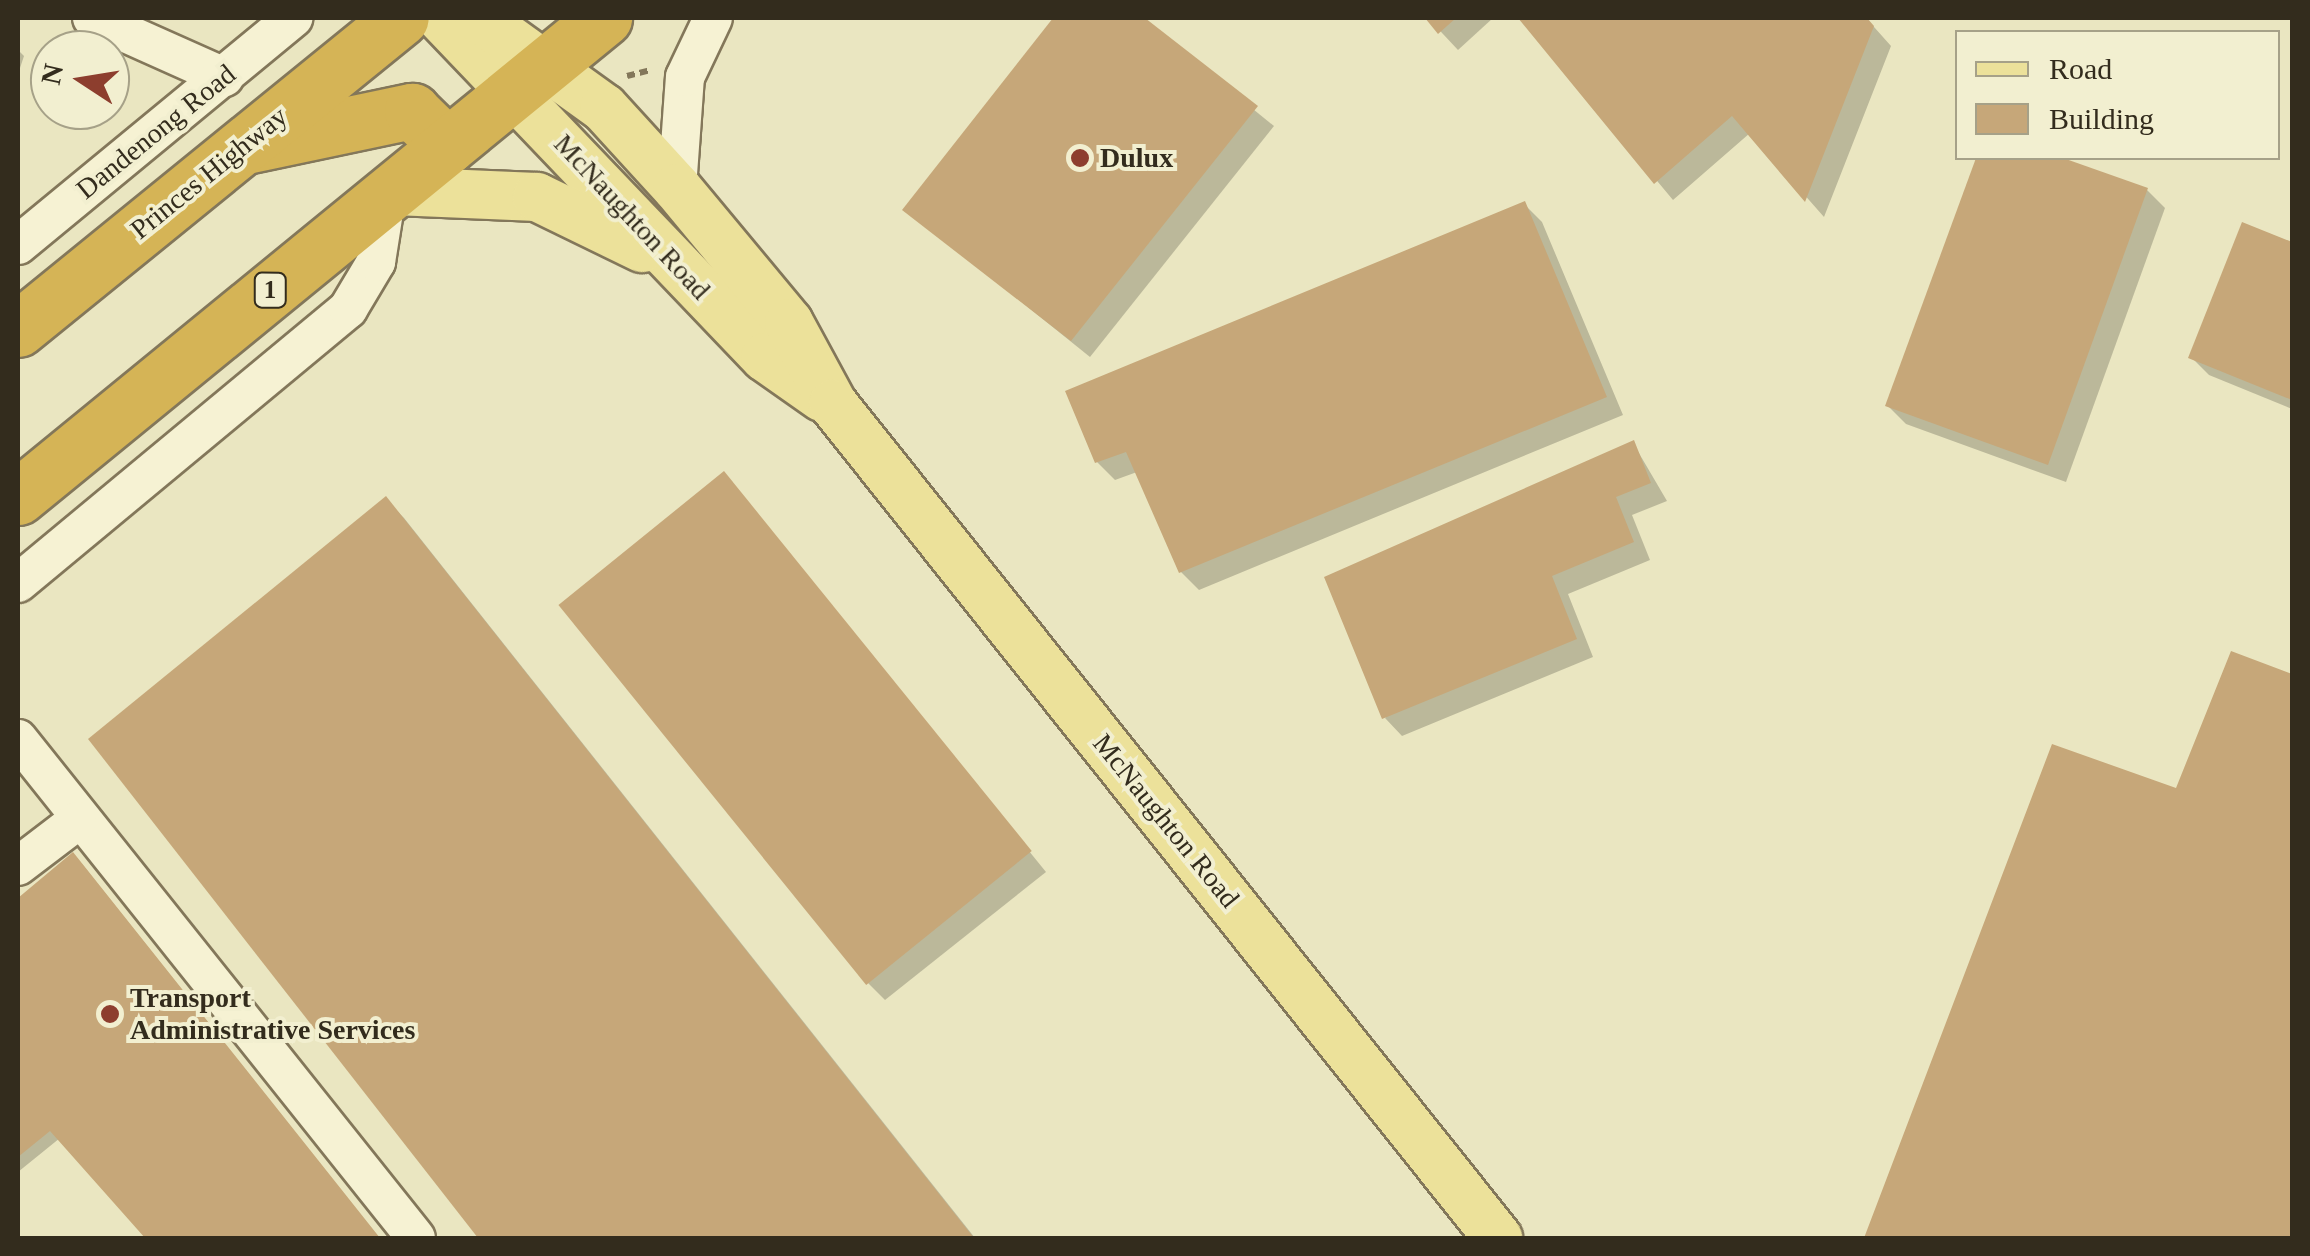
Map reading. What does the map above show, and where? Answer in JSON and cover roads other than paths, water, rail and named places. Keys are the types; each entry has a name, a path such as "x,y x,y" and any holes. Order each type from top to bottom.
{"highway":[{"name":"Princes Highway","path":"18,329 401,18"},
{"name":"1","path":"18,498 604,18"},
{"path":"242,147 412,111 448,146"}],"main road":[{"name":"McNaughton Road","path":"441,18 532,76 677,188 789,323 833,404 1498,1238"},
{"name":"McNaughton Road","path":"479,18 532,76 676,267 766,357 833,404"},
{"path":"390,195 537,197 676,267"}],"street":[{"path":"92,18 224,77"},
{"name":"Dandenong Road","path":"18,244 293,18"},
{"path":"677,188 685,77 714,18"},
{"path":"18,583 348,309 376,262 390,195"},
{"path":"147,391 189,441"},
{"path":"18,740 77,821 416,1238"},
{"path":"18,866 77,821"}],"place":[{"name":"Dulux","path":"1080,158"},
{"name":"Transport Administrative Services","path":"110,1014"}]}
